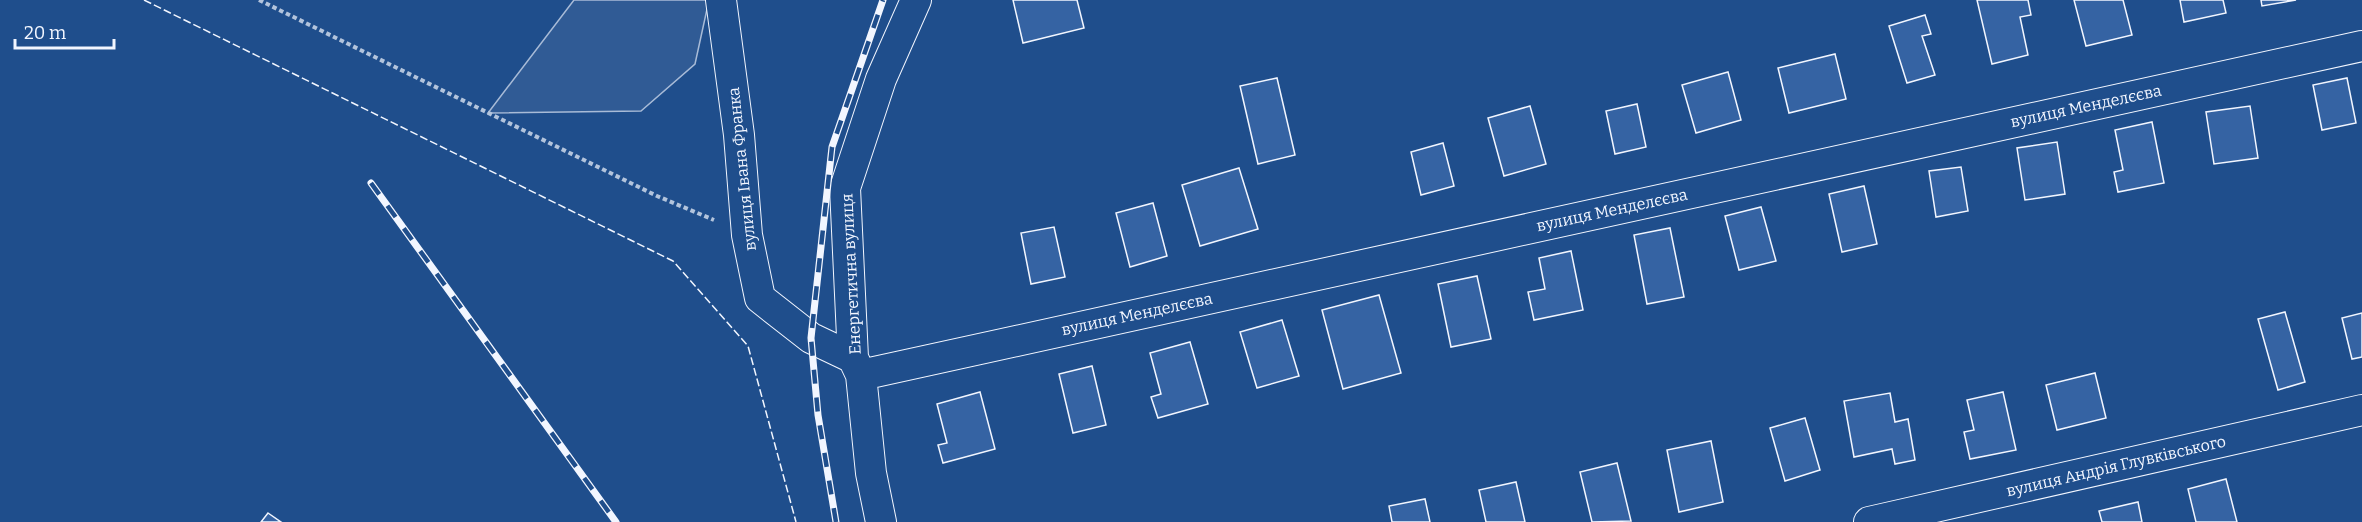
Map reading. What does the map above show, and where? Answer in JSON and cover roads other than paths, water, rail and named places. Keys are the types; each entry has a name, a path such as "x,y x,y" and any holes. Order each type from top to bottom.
{"street":[{"name":"вулиця Івана Франка","path":"721,0 740,135 747,235 760,298 811,338 857,366"},
{"name":"Енергетична вулиця","path":"881,522 871,473 857,366 845,188 881,79 916,0"},
{"name":"вулиця Менделєєва","path":"857,366 2362,46"},
{"name":"вулиця Андрія Глувківського","path":"1869,522 2362,410"}],"railway":[{"path":"836,522 818,415 811,338 832,147 883,0"},
{"path":"371,183 616,522"}]}
